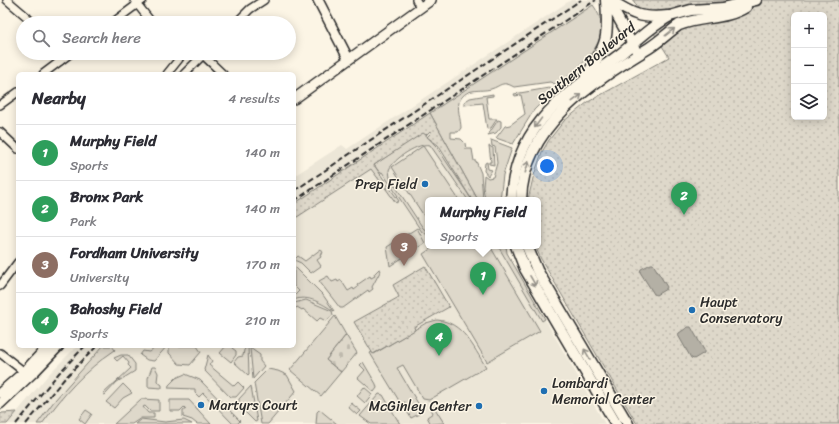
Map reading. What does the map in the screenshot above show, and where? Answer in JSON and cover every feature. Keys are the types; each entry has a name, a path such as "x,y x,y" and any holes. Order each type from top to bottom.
{"main road":[{"path":"318,0 348,58"},
{"path":"296,98 345,63 348,58 418,4 431,0"},
{"path":"608,0 636,16 670,16"},
{"path":"608,0 638,54"},
{"path":"580,84 601,54 606,41 608,26 608,0"},
{"name":"Southern Boulevard","path":"512,197 516,170 529,138 552,107 580,84 670,16 691,10 722,8 756,0"},
{"name":"Southern Boulevard","path":"521,197 523,184 530,159 547,127 573,101 679,26 690,21 731,14 756,0"},
{"path":"296,91 342,58 348,58"},
{"path":"517,249 525,269 616,424"},
{"path":"528,249 537,270 628,424"},
{"path":"0,404 27,374 46,348"},
{"path":"0,393 27,374 57,348"}],"street":[{"path":"7,0 28,16"},
{"path":"243,16 250,9 264,0"},
{"path":"120,16 138,1 148,16"},
{"path":"169,72 178,60"},
{"path":"186,72 198,60"},
{"path":"210,60 221,72"},
{"path":"46,72 60,61"},
{"path":"0,105 16,93"},
{"path":"0,132 16,147"},
{"path":"0,286 16,265"},
{"path":"0,353 27,374"}],"shaded area":[{"path":"571,0 602,0 430,113 476,197 425,197 425,249 505,249 605,424 7,424 49,374 75,348 296,348 296,175 342,145 347,149"},
{"path":"653,264 667,287 656,295 640,272 641,269"},
{"path":"688,327 691,327 704,350 704,353 694,359 691,358 678,335"}],"green space":[{"path":"633,0 839,0 839,424 637,424 536,249 541,249 541,197 529,197 533,178 542,152 549,140 564,121 588,102 669,57"},
{"path":"593,5 600,17 601,29 599,40 594,50 586,60 558,85 550,82 514,87 507,84 502,84 487,90 466,93 460,100 459,110 461,128 458,132 451,132 451,138 461,139 465,143 466,149 472,149 474,161 476,161 481,173 483,197 476,197 430,113"},
{"path":"549,88 554,90 534,110 513,144 496,138 505,126 510,125 525,114 521,95 515,96 514,94"},
{"path":"493,94 493,96 486,97 489,119 497,119 491,128 487,129 483,103 464,105 464,102 470,98"},
{"path":"430,113 476,197 470,197 438,145 427,137 431,133 430,131 426,135 423,133 374,165 389,187 386,189 371,169 296,218 296,203"},
{"path":"498,120 501,121 501,127 496,133 488,135"},
{"path":"423,132 436,146 470,197 466,197 430,145 420,146 401,156 389,170 390,178 425,230 425,234 422,232 382,172 380,173 374,165"},
{"path":"491,140 512,148 503,175 500,197 485,197 483,187 484,175 488,178 493,177 497,163 495,147 492,146"},
{"name":"Prep Field","path":"423,146 457,197 425,197 425,217 392,167"},
{"path":"489,146 493,148 494,165 489,164 489,162 491,162"},
{"path":"487,162 488,169 492,170 488,176 484,171 485,163"},
{"path":"389,187 399,201 396,203 386,189"},
{"path":"417,228 425,243 390,266 387,247"},
{"path":"321,249 323,253 317,260 321,266 311,273 301,263 296,261 296,258 298,256 305,261"},
{"path":"430,249 492,249 540,331 487,362 423,254"},
{"path":"500,249 506,249 507,253 545,319 542,321"},
{"path":"425,266 449,307 414,327 415,330 373,354 354,322 399,297 393,285"},
{"path":"296,268 323,295 334,311 310,299 296,299 296,294 299,291 296,288"},
{"path":"379,269 381,270 372,287 373,289 369,292 368,290 343,308 340,308 319,281 328,276 332,282 337,280 338,282 341,280 348,291 353,288 354,290 358,287 357,285 370,276 371,278 375,276 374,274"},
{"path":"306,300 332,311 333,315 326,321 320,318 317,321 303,309 296,308 296,302"},
{"path":"335,316 346,335 326,360 341,372 321,396 290,370"},
{"path":"437,320 454,325 461,330 472,344 486,367 429,400 423,399 403,365 397,368 419,405 416,407 419,414 411,418 404,406 407,405 405,402 401,404 370,353 372,352 374,354 426,323"},
{"path":"346,335 357,353 341,372 326,360"},
{"path":"101,348 114,348 115,350 94,366 75,384 42,424 37,424 55,400"},
{"path":"154,348 165,348 154,361 147,360 140,355 143,351 149,352"},
{"path":"169,348 198,348 201,352 190,365 179,364 169,353"},
{"path":"224,348 232,348 236,351 236,355 231,362 220,353"},
{"path":"248,348 248,375 234,362 238,357 243,356 244,350"},
{"path":"250,348 260,355 260,361 264,366 253,379"},
{"path":"121,355 128,355 135,364 135,371 117,382 105,395 103,394 131,368 123,356 117,361 114,358"},
{"path":"208,355 212,361 209,365 234,386 238,382 244,388 236,397 230,397 204,370"},
{"path":"363,362 376,384 377,388 374,392 358,378 365,370 360,365"},
{"path":"152,367 155,367 158,373 157,381 162,385 162,388 148,387 148,378"},
{"path":"268,369 287,375 296,391 268,424 261,424 254,383"},
{"path":"185,374 200,380 240,421 237,424 233,424 203,393 199,397 195,393 195,389 168,388 176,378"},
{"path":"123,384 132,393 123,398 114,408 106,402"},
{"path":"251,386 257,421 255,422 239,406 239,399"},
{"path":"364,387 372,394 365,403 357,396"},
{"path":"379,394 383,395 400,424 371,424 360,416"},
{"path":"141,399 159,400 159,411 150,411 145,406 143,407 148,413 154,413 154,418 141,418 132,424 114,424"},
{"path":"170,400 189,400 211,424 197,424 192,420 183,417 183,411 186,409 184,407 180,411 170,411"},
{"path":"351,403 361,411 357,415 348,407"},
{"path":"434,407 444,423 431,424 427,417 433,413 431,409"},
{"path":"86,410 92,414 85,424 79,419"},
{"path":"319,410 337,424 316,424 317,412"},
{"path":"17,412 7,424 0,424 0,415 2,413"},
{"path":"141,419 165,422 184,420 192,424 135,424"}],"railway":[{"path":"296,190 581,0"},
{"path":"296,200 596,0"},
{"path":"16,424 59,373 83,348"},
{"path":"26,424 65,378 95,348"}],"place":[{"name":"Prep Field","path":"425,184"},
{"name":"Bronx Park","path":"684,215"},
{"name":"Fordham University","path":"404,266"},
{"name":"Murphy Field","path":"483,295"},
{"name":"Haupt Conservatory","path":"692,310"},
{"name":"Bahoshy Field","path":"439,356"},
{"name":"Lombardi Memorial Center","path":"544,391"},
{"name":"Martyrs Court","path":"201,405"},
{"name":"McGinley Center","path":"479,406"}]}
